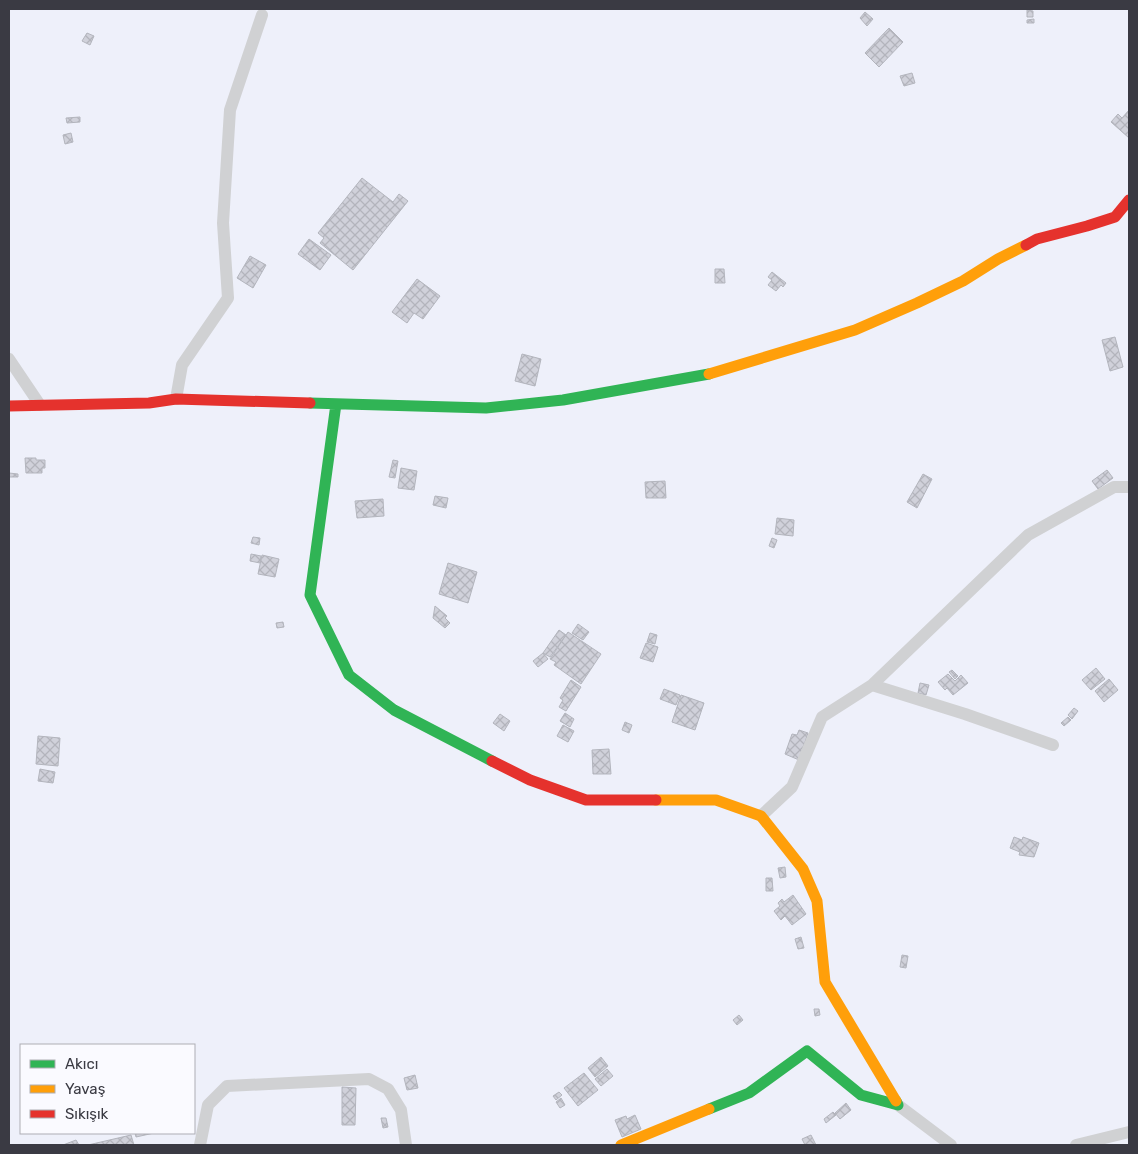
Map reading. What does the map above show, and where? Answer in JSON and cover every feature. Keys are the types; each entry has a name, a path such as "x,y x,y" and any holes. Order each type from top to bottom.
{"street":[{"path":"176,399 182,365 228,298 223,223 230,110 262,15"},
{"path":"9,406 149,404 176,399 486,408 563,400 706,374 855,330 963,281 998,259 1037,239 1087,226 1115,216 1129,200"},
{"path":"9,359 40,405"},
{"path":"336,404 310,595 349,676 394,710 530,780 586,800 716,800 761,816 803,869 817,901 826,982 898,1105"},
{"path":"761,816 792,787 822,717 872,685 1028,535 1114,487 1129,487"},
{"path":"872,685 965,714 1052,745"},
{"path":"620,1145 749,1093 808,1051 862,1095 898,1105 951,1145"},
{"path":"200,1145 208,1105 226,1086 369,1079 388,1090 401,1110 406,1145"},
{"path":"1076,1145 1129,1132"}],"building":[{"path":"1027,10 1033,11 1033,17 1027,17"},
{"path":"865,12 873,19 867,26 860,18"},
{"path":"1034,19 1034,23 1027,23 1027,20"},
{"path":"889,28 903,42 879,67 865,53"},
{"path":"87,33 94,36 90,45 82,41"},
{"path":"912,73 915,83 904,86 900,76"},
{"path":"1129,110 1129,138 1111,122 1118,114 1122,118"},
{"path":"80,117 80,122 67,123 66,118"},
{"path":"71,133 73,142 65,144 63,135"},
{"path":"362,178 393,202 399,194 408,201 353,270 320,243 324,238 318,233"},
{"path":"309,239 331,255 320,270 298,254"},
{"path":"250,256 266,265 253,288 237,278"},
{"path":"715,269 724,269 725,283 715,283"},
{"path":"772,272 786,283 783,287 781,285 776,291 768,285 772,280 768,277"},
{"path":"417,279 440,296 423,319 414,313 407,323 392,312"},
{"path":"1115,337 1123,367 1110,371 1102,340"},
{"path":"522,354 541,359 535,386 515,381"},
{"path":"25,458 45,460 45,468 42,468 42,473 26,473"},
{"path":"393,460 398,461 395,478 389,477"},
{"path":"401,468 417,471 414,490 398,488"},
{"path":"1107,470 1113,478 1098,489 1092,481"},
{"path":"9,473 18,474 18,477 9,477"},
{"path":"923,474 932,479 917,508 907,502"},
{"path":"665,481 666,498 646,498 645,482"},
{"path":"435,496 448,498 446,508 433,505"},
{"path":"383,499 384,516 357,518 355,501"},
{"path":"777,518 794,520 793,536 775,534"},
{"path":"253,537 260,538 259,545 251,543"},
{"path":"772,538 777,540 774,548 769,546"},
{"path":"251,554 261,556 260,563 250,561"},
{"path":"262,555 279,559 275,577 258,574"},
{"path":"448,563 477,572 468,603 439,594"},
{"path":"435,606 447,616 445,618 450,623 445,628 433,618"},
{"path":"283,622 284,627 277,628 276,623"},
{"path":"578,624 589,632 583,640 572,633"},
{"path":"559,630 566,635 550,657 543,653"},
{"path":"568,632 601,654 581,684 554,665 556,662 550,659"},
{"path":"650,633 657,635 655,644 647,642"},
{"path":"646,643 658,647 653,662 640,658"},
{"path":"543,653 548,659 538,667 533,661"},
{"path":"1096,668 1105,679 1091,690 1082,680"},
{"path":"952,670 958,676 955,679 949,672"},
{"path":"948,674 955,681 961,675 968,683 953,695 938,682"},
{"path":"1109,679 1118,690 1104,702 1095,691"},
{"path":"571,680 581,687 566,711 559,707 563,700 560,698"},
{"path":"920,683 929,685 926,695 918,693"},
{"path":"664,689 680,695 676,705 660,699"},
{"path":"681,695 704,703 695,730 672,722"},
{"path":"1074,708 1078,711 1072,719 1068,715"},
{"path":"565,713 574,719 570,727 560,721"},
{"path":"500,714 510,721 504,731 493,723"},
{"path":"1068,717 1071,720 1064,726 1061,723"},
{"path":"625,722 632,725 629,733 622,730"},
{"path":"563,725 574,731 568,742 557,736"},
{"path":"799,730 808,733 799,760 785,754 792,734 797,735"},
{"path":"38,736 60,738 58,766 36,764"},
{"path":"609,749 611,774 593,774 592,750"},
{"path":"40,769 55,772 53,783 38,781"},
{"path":"1014,837 1022,840 1023,837 1039,843 1034,857 1019,855 1020,852 1010,848"},
{"path":"785,867 786,877 780,878 778,868"},
{"path":"766,878 772,878 773,891 766,891"},
{"path":"793,895 806,914 792,925 785,916 781,920 774,911 780,906 778,903 782,899 784,902"},
{"path":"801,937 804,948 798,949 795,939"},
{"path":"902,955 908,956 906,968 900,967"},
{"path":"814,1009 819,1009 820,1015 815,1016"},
{"path":"739,1015 743,1020 737,1025 733,1020"},
{"path":"601,1057 608,1066 595,1077 588,1068"},
{"path":"607,1069 613,1076 601,1086 595,1079"},
{"path":"584,1073 598,1090 578,1106 564,1088"},
{"path":"415,1075 418,1088 407,1090 404,1078"},
{"path":"342,1087 356,1088 355,1125 342,1125"},
{"path":"559,1092 562,1095 556,1100 553,1096"},
{"path":"561,1098 565,1105 560,1108 556,1102"},
{"path":"846,1103 851,1110 840,1119 835,1113"},
{"path":"833,1112 836,1115 826,1123 824,1119"},
{"path":"635,1115 641,1129 622,1137 615,1120 626,1116 627,1119"},
{"path":"381,1118 386,1118 388,1127 383,1128"},
{"path":"135,1134 150,1134 136,1137"},
{"path":"131,1135 134,1145 88,1145"},
{"path":"811,1135 816,1145 805,1145 802,1139"},
{"path":"76,1140 79,1145 63,1145"}],"traffic: fast":[{"path":"310,403 486,408 563,400 709,374"},
{"path":"336,404 310,595 349,675 394,710 492,761"},
{"path":"709,1109 749,1093 807,1051 861,1095 898,1105 896,1101"}],"traffic: slow":[{"path":"709,374 855,330 963,281 998,259 1026,245"},
{"path":"656,800 716,800 761,816 803,869 817,901 825,982 896,1101"},
{"path":"621,1145 709,1109"}],"traffic: jam":[{"path":"1026,245 1037,239 1115,217 1129,200"},
{"path":"9,406 149,403 176,399 310,403"},
{"path":"492,761 530,780 586,800 656,800"}]}
